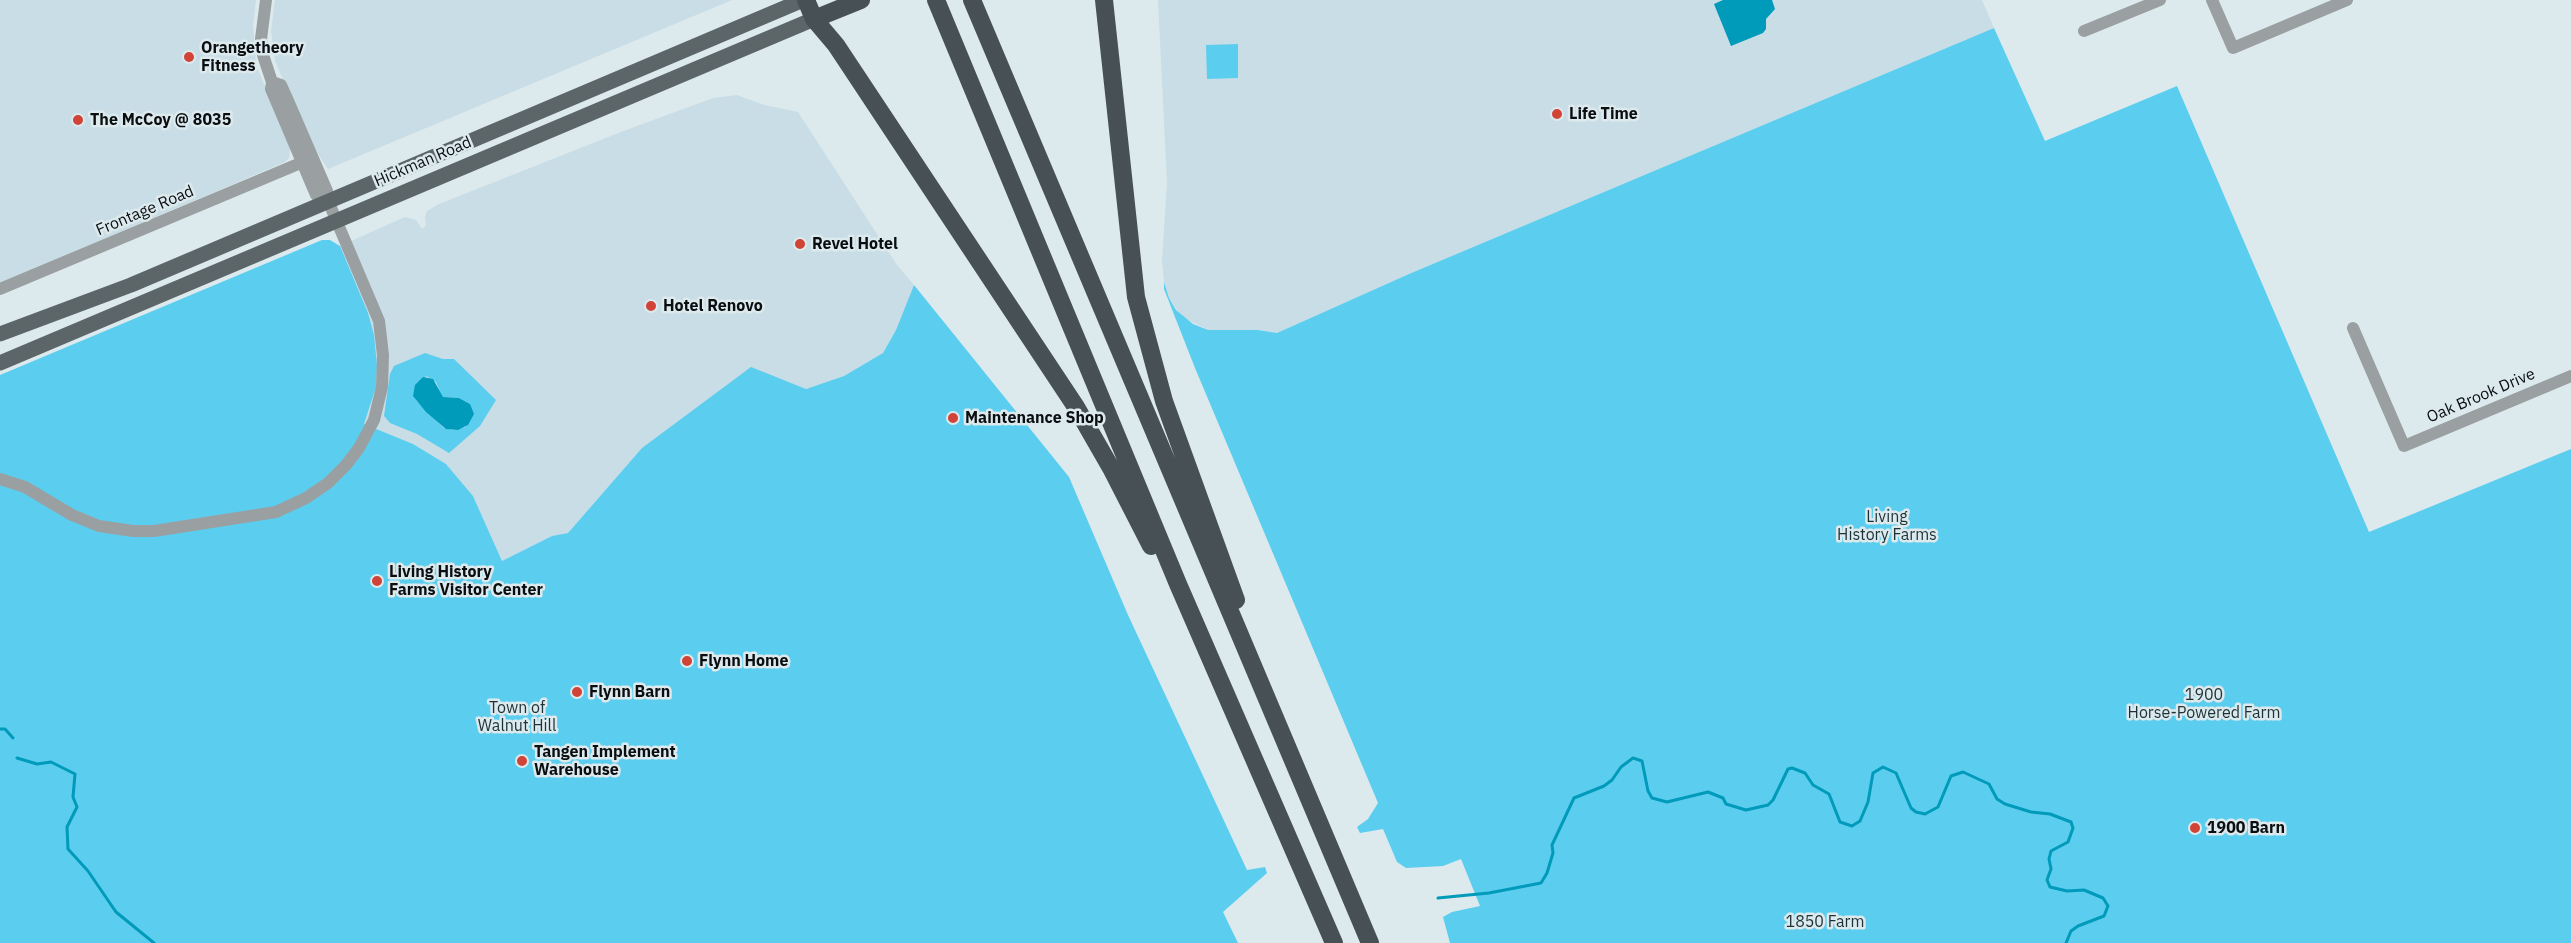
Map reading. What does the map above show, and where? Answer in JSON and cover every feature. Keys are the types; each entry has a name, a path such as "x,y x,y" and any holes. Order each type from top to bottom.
{"highway":[{"path":"804,0 814,19 837,45 1076,407 1111,468 1154,552 1178,584"},
{"name":"Hickman Road","path":"814,19 861,0"},
{"path":"936,0 1178,584 1334,943"},
{"path":"972,0 1370,943"},
{"path":"1104,0 1126,220 1139,308 1164,401 1228,576 1277,724"}],"main road":[{"name":"Hickman Road","path":"0,334 131,285 804,0"},
{"name":"Hickman Road","path":"0,363 814,19"}],"street":[{"path":"266,0 261,39 263,55 272,82 271,89 316,195 329,202"},
{"path":"2084,31 2160,0"},
{"path":"2212,0 2234,48 2347,0"},
{"path":"0,479 25,488 90,523 133,531 154,531 272,513 306,498 328,483 350,461 371,427 380,399 384,375 379,321 329,202 327,191 281,85 272,82"},
{"name":"Frontage Road","path":"0,289 303,162"},
{"name":"Oak Brook Drive","path":"2353,328 2404,446 2571,376"}],"shaded area":[{"path":"0,0 256,0 253,26 256,65 290,146 289,158 285,162 0,283"},
{"path":"275,0 732,0 328,169 312,145 275,61 271,31"},
{"path":"1158,0 1982,0 1994,28 1409,274 1277,333 1258,330 1208,330 1182,317 1169,298 1164,282 1162,260 1167,183"},
{"path":"1723,0 1772,0 1775,9 1766,19 1766,29 1763,33 1731,46 1714,4"},
{"path":"737,95 764,105 798,112 897,265 914,285 896,330 883,353 844,376 806,389 788,382 642,448 568,533 552,536 502,561 473,496 446,464 413,444 358,422 331,250 405,217 416,220 422,229 426,225 427,211 439,204 713,98"},
{"path":"423,377 433,379 443,397 459,398 470,404 474,414 468,425 458,430 446,429 426,412 413,396 415,385"}],"green space":[{"name":"Living History Farms","path":"1994,28 2045,141 2177,86 2369,532 2571,449 2571,943 1450,943 1443,917 1452,912 1480,906 1461,859 1443,866 1406,868 1397,862 1383,829 1360,833 1357,827 1368,819 1378,803 1195,368 1164,289 1164,282 1176,310 1193,324 1208,330 1258,330 1277,333 1409,274"},
{"path":"1238,44 1238,78 1207,79 1206,45"},
{"name":"Town of Walnut Hill","path":"322,240 330,240 340,246 368,313 374,335 377,365 376,387 364,424 413,444 446,464 473,496 502,561 552,536 568,533 642,448 751,367 806,389 844,376 883,353 896,330 914,285 1069,477 1128,615 1247,870 1265,867 1267,873 1223,912 1238,943 0,943 0,375"},
{"path":"425,353 443,359 454,359 496,400 480,426 449,453 417,434 390,423 384,416 390,374 394,366","holes":["426,376 436,382 442,397 459,398 470,404 466,427 453,430 444,428 416,400"]}],"waterway":[{"path":"0,729 5,729 13,738"},
{"path":"17,758 37,764 51,762 75,774 73,797 77,807 67,827 68,849 88,871 116,912 154,943"},
{"path":"1438,898 1489,893 1541,883 1547,873 1553,853 1552,845 1574,798 1604,786 1612,780 1621,767 1633,758 1642,761 1648,791 1652,798 1667,802 1708,792 1723,798 1726,804 1746,810 1768,805 1773,800 1788,769 1792,768 1805,773 1813,785 1829,794 1840,822 1852,826 1860,821 1868,802 1873,773 1883,767 1896,773 1911,808 1925,814 1938,807 1951,776 1963,772 1989,784 1997,799 2005,804 2031,812 2050,814 2071,822 2073,828 2068,842 2051,851 2049,859 2051,869 2047,880 2050,887 2067,891 2084,890 2103,898 2108,906 2104,916 2071,931 2066,943"}],"place":[{"name":"Orangetheory Fitness","path":"189,57"},
{"name":"Life Time","path":"1557,114"},
{"name":"The McCoy @ 8035","path":"78,120"},
{"name":"Revel Hotel","path":"800,244"},
{"name":"Hotel Renovo","path":"651,306"},
{"name":"Maintenance Shop","path":"953,418"},
{"name":"Living History Farms Visitor Center","path":"377,581"},
{"name":"Flynn Home","path":"687,661"},
{"name":"Flynn Barn","path":"577,692"},
{"name":"Tangen Implement Warehouse","path":"522,761"},
{"name":"1900 Barn","path":"2195,828"}],"park label":[{"name":"1900 Horse-Powered Farm","path":"2204,704"},
{"name":"1850 Farm","path":"1825,922"}]}
